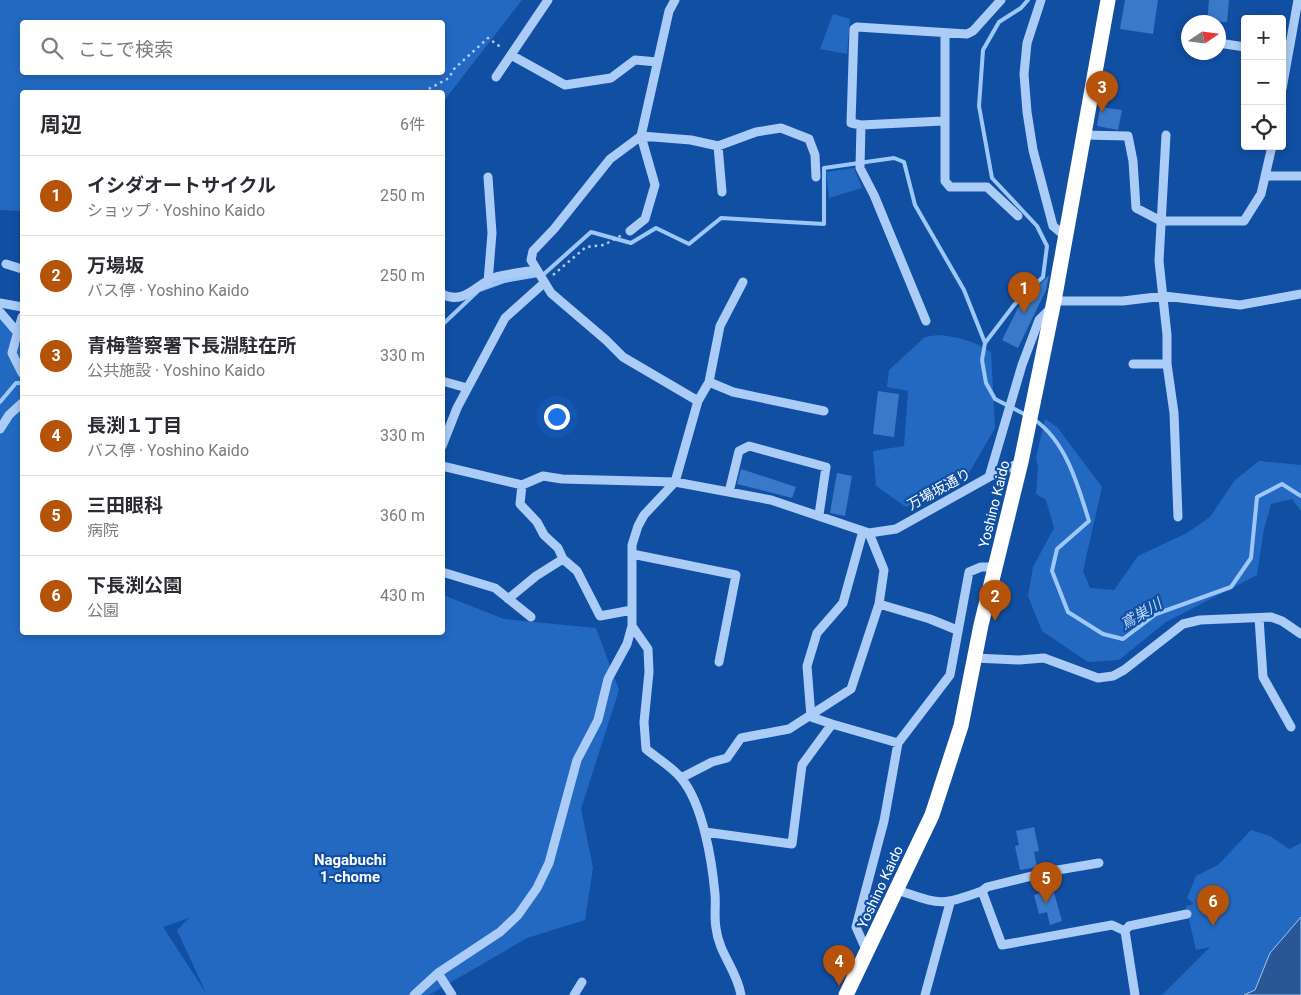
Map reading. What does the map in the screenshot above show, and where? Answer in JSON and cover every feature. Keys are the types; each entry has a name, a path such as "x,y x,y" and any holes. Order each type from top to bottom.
{"highway":[{"name":"Yoshino Kaido","path":"846,995 932,815 952,760 995,567 1021,462 1053,304 1108,0"}],"street":[{"path":"496,77 548,0"},
{"path":"630,231 645,219 655,185 640,136 669,11 675,0"},
{"path":"943,121 860,125 851,123 854,29 857,27 967,34 973,31 1001,0"},
{"path":"1041,0 1027,43 1024,74 1027,112 1033,150 1053,226 1065,236"},
{"path":"1286,52 1298,0"},
{"path":"945,33 943,121 945,181 950,187 987,186 1018,216"},
{"path":"1226,44 1241,46"},
{"path":"511,55 565,85 610,78 635,60 657,62"},
{"path":"860,125 860,168 874,195 926,321"},
{"path":"698,401 623,357 551,293 535,270 531,260 533,251 554,229 610,159 640,136 691,140 718,146 756,132 781,128 809,138 815,155 816,177"},
{"path":"1083,135 1128,136 1133,161 1136,208 1161,221 1244,221 1261,194 1267,176 1271,150"},
{"path":"1166,135 1159,261 1168,334 1167,364 1174,413 1178,517"},
{"path":"718,146 722,192"},
{"path":"1267,176 1301,176"},
{"path":"488,177 492,233 488,282"},
{"path":"6,264 20,268"},
{"path":"445,295 451,298 468,295 494,278 535,270"},
{"path":"414,995 438,973 500,932 518,915 537,888 548,863 577,760 598,720 608,679 627,644 632,626 632,554 638,526 644,515 675,482 698,401 709,382 720,326 743,282"},
{"path":"445,439 467,388 505,318 543,283"},
{"path":"989,477 1012,398 1039,320 1053,304 1123,301 1164,296 1240,305 1301,294"},
{"path":"0,303 20,307"},
{"path":"0,312 18,333"},
{"path":"20,325 12,353 20,369"},
{"path":"1133,364 1167,364"},
{"path":"445,381 467,388"},
{"path":"709,382 733,392 824,411"},
{"path":"0,429 8,416 20,405"},
{"path":"729,492 739,451 749,446 826,467 820,515"},
{"name":"万場坂通り","path":"866,532 896,528 989,477 1021,462"},
{"path":"445,467 522,485 543,476 562,479 675,482 771,500 866,532 884,570 879,604 850,689 811,717 789,729 741,738 727,758 712,762 681,778"},
{"path":"522,485 520,504 537,522 544,535 558,548 563,559 578,571 581,582 591,594 600,616 632,610"},
{"path":"811,717 807,666 817,633 843,603 866,532"},
{"path":"632,554 736,575 719,662"},
{"path":"508,599 536,576 563,559"},
{"path":"867,952 856,927 884,820 898,743 950,675 969,572 981,567 995,567"},
{"path":"445,573 495,588 531,617"},
{"path":"879,604 930,619 958,630"},
{"path":"974,658 1019,660 1044,658 1098,678 1113,676 1130,666 1183,624 1200,620 1271,617 1282,621 1301,634"},
{"path":"1259,618 1263,677 1291,727"},
{"path":"632,626 648,649 649,672 644,722 646,749 681,778 695,805 705,832 715,896 716,929 724,957 737,975 741,995"},
{"path":"811,717 898,743"},
{"path":"705,832 792,844 802,765 832,724"},
{"path":"897,890 938,903 950,903 982,891 987,887 1052,871 1099,864"},
{"path":"982,891 1002,945 1112,925 1125,931"},
{"path":"925,995 950,903"},
{"path":"1135,995 1125,931 1129,926 1187,914"},
{"path":"438,973 452,995"},
{"path":"574,995 582,982"}],"path":[{"path":"427,90 449,78 454,69 488,38 511,55"},
{"path":"543,283 586,246 604,244 630,231"}],"shaded area":[{"path":"0,0 522,0 445,99 445,90 20,90 20,211 0,210"},
{"path":"833,14 850,19 847,54 820,49"},
{"path":"854,168 862,188 829,198 826,172"},
{"path":"0,309 20,346 20,635 445,635 445,596 504,619 596,628 619,690 581,809 593,868 585,920 527,938 429,995 0,995","holes":["189,918 177,930 206,993 163,927"]},
{"path":"938,335 966,340 991,352 995,428 966,478 906,507 876,486 873,451 904,446 908,391 887,387 889,370 925,337"},
{"path":"1045,419 1057,427 1102,487 1083,571 1090,588 1114,590 1138,556 1187,533 1210,517 1235,480 1259,461 1301,465 1301,511 1292,499 1271,504 1264,529 1257,575 1166,622 1119,660 1088,662 1042,631 1028,596 1033,567 1054,528 1046,500 1036,494 1038,467 1036,458"},
{"path":"1251,830 1270,836 1289,849 1301,843 1301,917 1270,953 1255,990 1244,995 1162,995 1210,947 1196,950 1186,906 1194,904 1187,898 1196,876 1218,865"},
{"path":"1301,917 1301,995 1244,995 1255,990 1270,953"}],"building":[{"path":"1125,0 1158,0 1153,34 1120,29"},
{"path":"1209,0 1229,0 1227,22 1226,15 1208,15"},
{"path":"1100,107 1122,110 1118,130 1097,126"},
{"path":"1049,275 1046,290 1018,348 1002,340 1018,308"},
{"path":"878,391 899,394 894,437 873,434"},
{"path":"741,469 796,487 792,498 737,484"},
{"path":"837,473 852,476 845,516 830,513"},
{"path":"1034,827 1039,851 1034,852 1037,867 1020,870 1015,846 1019,845 1016,831"},
{"path":"1053,889 1062,921 1050,925 1047,912 1039,914 1034,895"}],"waterway":[{"path":"985,343 1014,305 1043,277 1047,246 1037,226 992,178 979,106 983,50 999,22 1021,8 1028,0"},
{"path":"445,322 479,290 504,281 544,274 591,232 631,243 656,228 689,244 721,218 824,224 824,168 894,158 904,162 915,205 964,290 985,343 982,360 986,383 995,399 1026,415"},
{"path":"0,402 16,383 20,383"},
{"name":"鳶巣川","path":"1035,420 1055,441 1070,466 1089,521 1057,549 1052,571 1068,612 1103,634 1123,639 1156,614 1231,587 1251,558 1257,497 1282,484 1301,496"}],"place":[{"name":"青梅警察署下長淵駐在所","path":"1102,112"},
{"name":"イシダオートサイクル","path":"1024,313"},
{"name":"万場坂","path":"995,621"},
{"name":"三田眼科","path":"1046,903"},
{"name":"下長渕公園","path":"1213,926"},
{"name":"長渕１丁目","path":"839,986"}],"district":[{"name":"Nagabuchi 1-chome","path":"350,868"}]}
